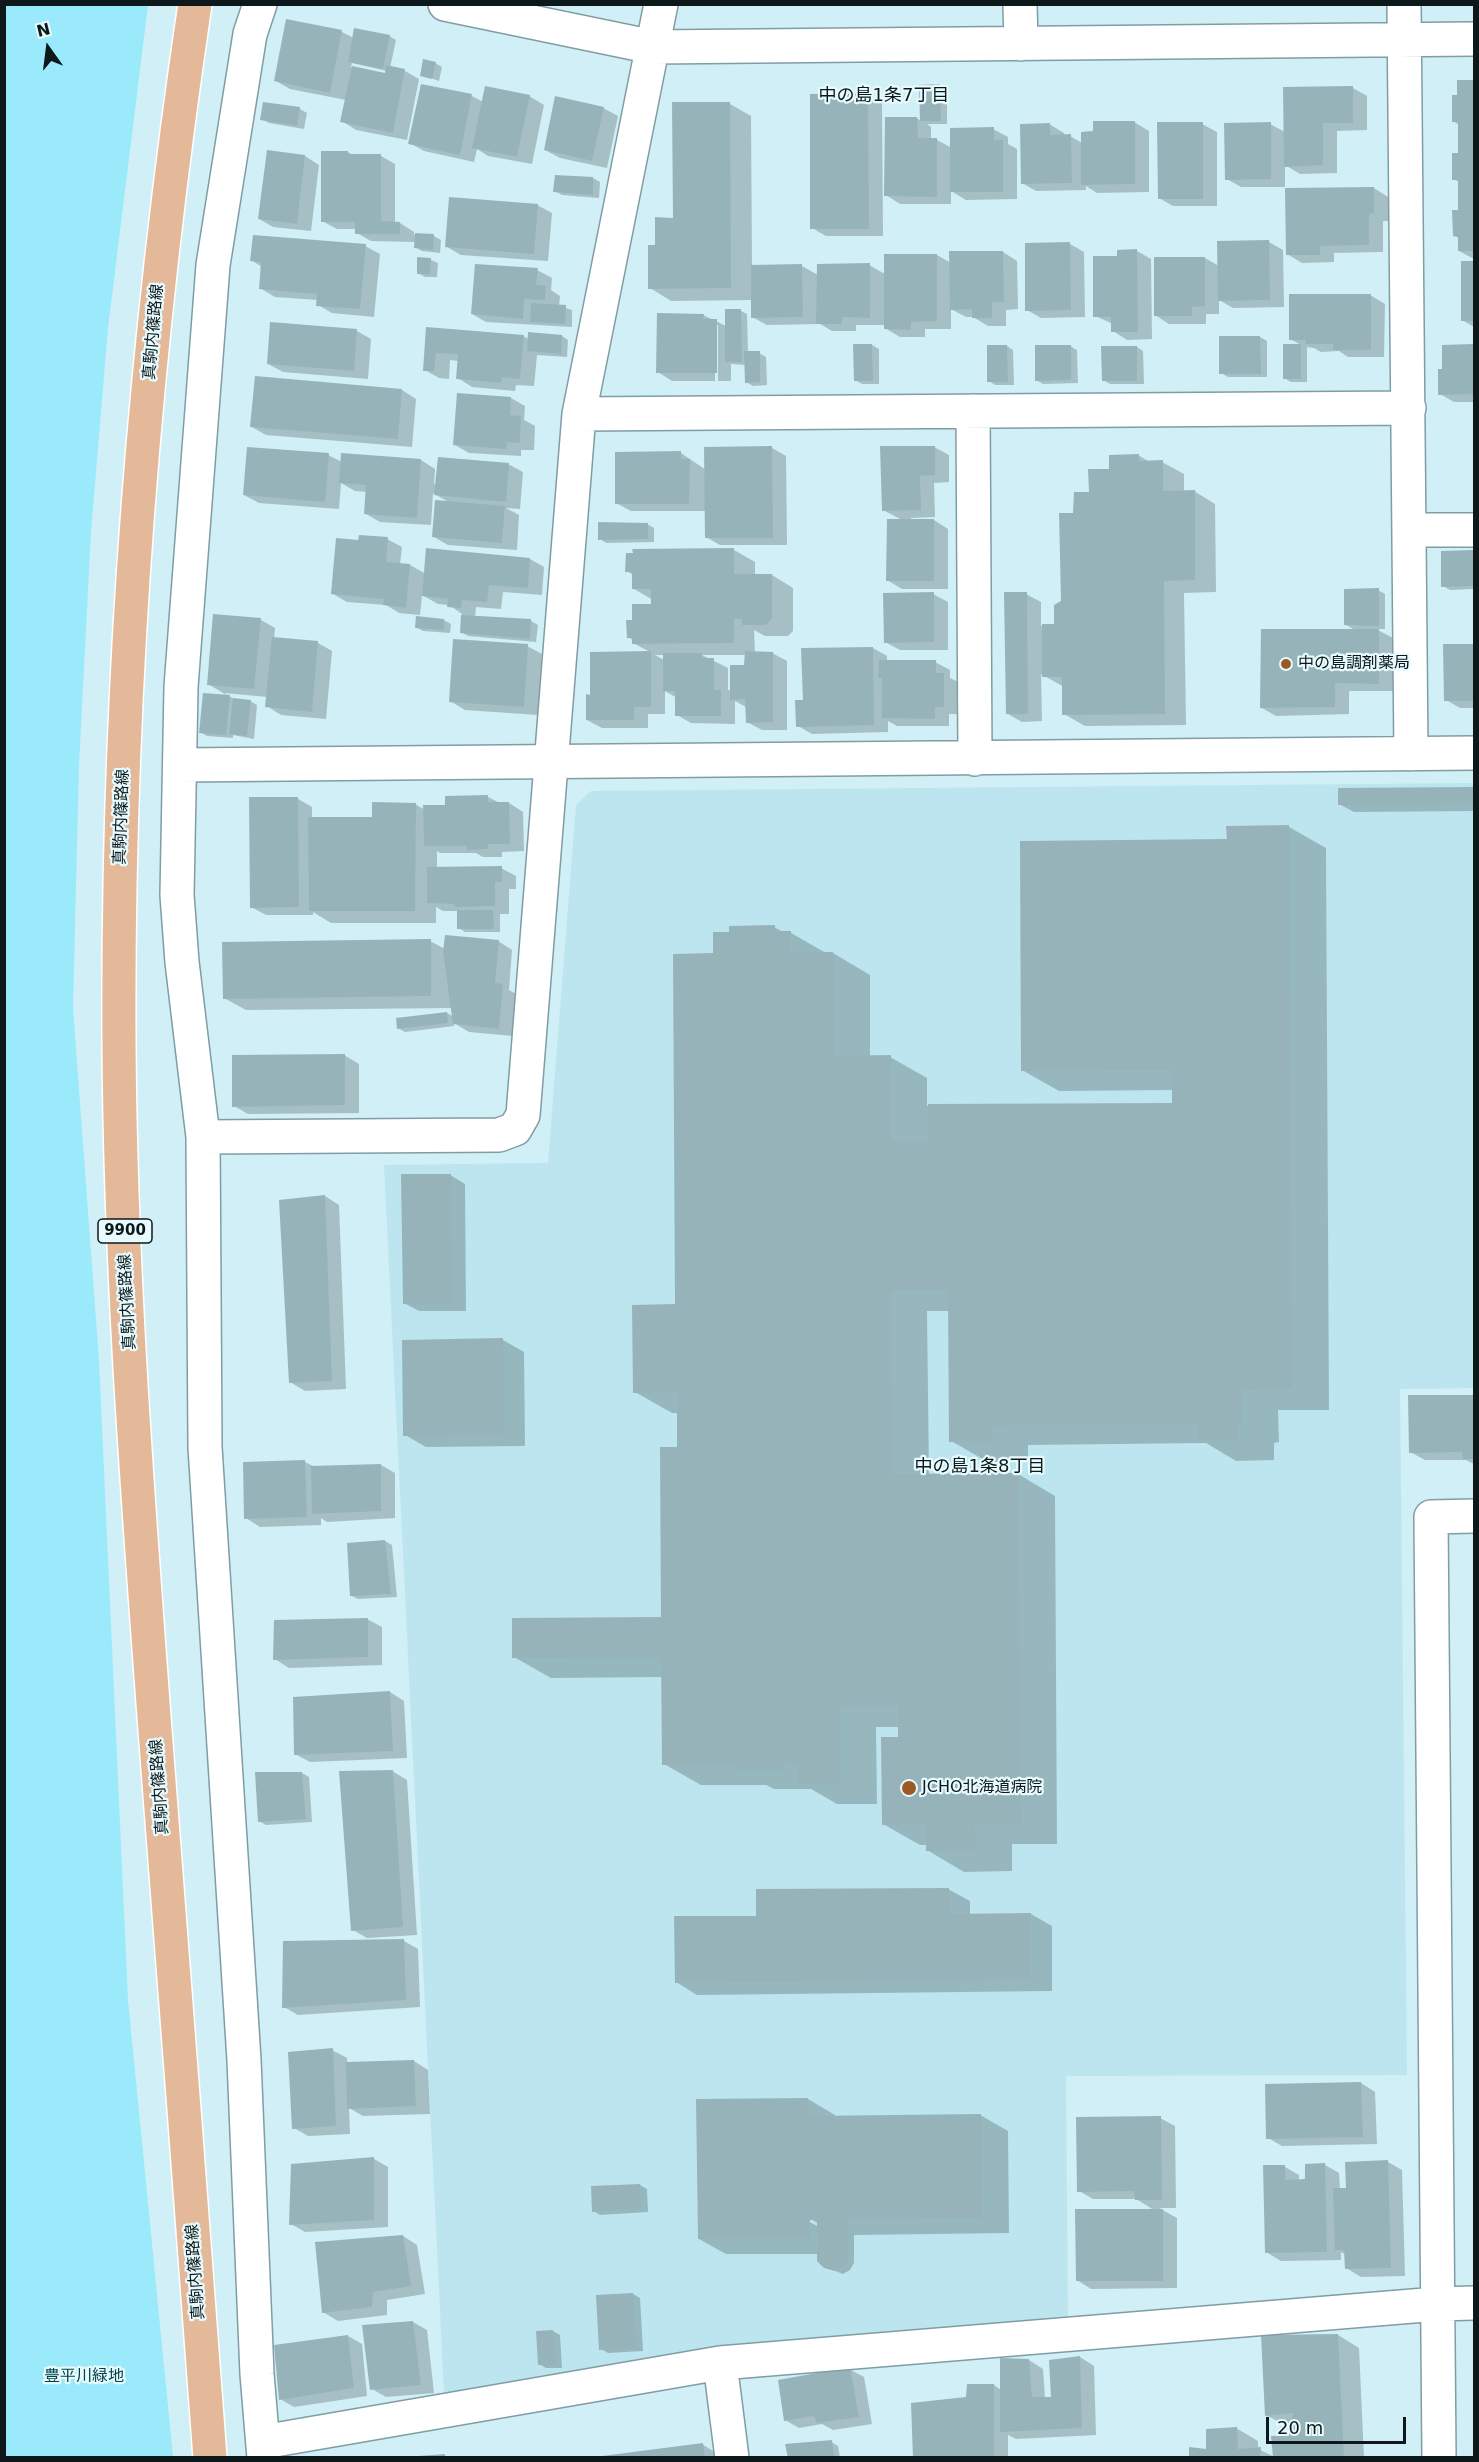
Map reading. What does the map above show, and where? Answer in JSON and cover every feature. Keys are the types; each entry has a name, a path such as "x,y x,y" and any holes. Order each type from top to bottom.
{"main road":[{"name":"真駒内篠路線","path":"195,4 162,250 135,552 122,821 119,1041 127,1303 140,1528 210,2457"}],"street":[{"path":"260,4 250,34 213,265 181,687 177,895 182,962 203,1137 205,1447 244,2060 256,2374 264,2450 720,2363 1437,2304 1474,2303"},
{"path":"445,4 653,47 1474,39"},
{"path":"203,1137 499,1135 515,1129 523,1115 579,414 661,4"},
{"path":"1020,4 1021,44"},
{"path":"1404,4 1410,754"},
{"path":"579,414 1409,408"},
{"path":"973,411 975,759"},
{"path":"1409,530 1474,530"},
{"path":"181,765 1474,753"},
{"path":"1439,2457 1431,1517 1474,1516"},
{"path":"720,2363 732,2457"}],"shaded area":[{"name":"JCHO北海道病院","path":"1474,783 1474,1388 1400,1389 1407,2075 1066,2076 1068,2317 444,2393 384,1165 548,1163 576,805 591,791"}],"green space":[{"name":"豊平川緑地","path":"5,4 148,5 108,328 91,532 79,765 73,1008 99,1360 128,2000 173,2457 5,2457"}],"building":[{"path":"286,19 342,30 330,93 274,81"},
{"path":"354,28 390,35 383,69 348,62"},
{"path":"423,59 436,62 432,79 420,76"},
{"path":"386,65 405,69 393,133 340,122 352,66 385,73"},
{"path":"1457,80 1474,80 1474,251 1458,251 1458,237 1453,236 1452,210 1458,210 1458,180 1452,180 1452,153 1458,153 1458,122 1452,122 1452,95 1457,95"},
{"path":"421,84 472,94 460,155 408,144"},
{"path":"940,84 941,121 920,121 919,85"},
{"path":"485,86 530,95 517,157 472,148"},
{"path":"1353,86 1353,123 1323,123 1323,165 1284,167 1283,87"},
{"path":"868,93 869,229 810,229 810,94"},
{"path":"555,96 604,107 592,161 544,150"},
{"path":"263,102 300,107 297,126 260,120"},
{"path":"672,102 730,102 731,288 648,289 648,245 655,245 655,217 673,218"},
{"path":"885,117 917,117 918,138 937,138 937,197 884,196"},
{"path":"1093,121 1135,121 1135,184 1081,185 1081,132 1093,131"},
{"path":"1157,122 1203,122 1203,199 1158,199"},
{"path":"1271,122 1271,179 1225,180 1224,123"},
{"path":"1050,123 1050,135 1071,134 1072,183 1021,184 1020,124"},
{"path":"994,127 994,140 1003,140 1003,192 950,192 950,128"},
{"path":"267,150 305,155 297,224 258,219"},
{"path":"321,151 381,154 381,221 400,222 400,234 355,234 355,222 321,222"},
{"path":"555,175 593,177 593,195 553,192"},
{"path":"1374,187 1374,213 1369,214 1369,245 1320,246 1320,255 1286,255 1285,188"},
{"path":"449,197 538,204 534,254 445,247"},
{"path":"415,233 434,234 433,250 414,248"},
{"path":"253,235 366,244 360,309 316,306 317,294 259,289 261,262 250,261"},
{"path":"1269,240 1270,300 1218,301 1217,241"},
{"path":"1070,242 1071,310 1025,311 1025,243"},
{"path":"1137,249 1138,332 1111,332 1111,317 1093,317 1093,256 1117,256 1117,250"},
{"path":"949,251 1003,251 1004,302 992,302 992,318 972,318 972,309 950,310"},
{"path":"884,254 937,254 937,321 911,322 911,330 884,329"},
{"path":"417,257 431,258 430,274 417,274"},
{"path":"1154,257 1205,257 1205,306 1192,307 1192,316 1154,316"},
{"path":"1461,261 1474,261 1474,321 1461,321"},
{"path":"870,263 870,318 842,317 842,324 816,324 817,264"},
{"path":"475,264 538,268 536,285 546,286 545,300 524,299 523,319 471,314"},
{"path":"802,264 803,317 751,318 751,265"},
{"path":"1289,294 1371,294 1371,350 1333,350 1333,344 1305,344 1306,340 1289,340"},
{"path":"531,303 566,305 565,324 530,322"},
{"path":"725,309 741,309 742,362 725,362"},
{"path":"657,313 704,314 703,319 717,319 717,373 656,373"},
{"path":"270,322 357,329 354,371 267,364"},
{"path":"426,327 524,335 520,379 502,377 501,383 456,379 458,354 436,353 434,371 423,371"},
{"path":"528,332 562,335 561,354 527,351"},
{"path":"1219,336 1260,336 1261,374 1219,374"},
{"path":"853,344 872,344 873,381 854,381"},
{"path":"1283,344 1301,344 1301,379 1283,379"},
{"path":"1474,344 1474,394 1438,395 1438,369 1442,369 1442,345"},
{"path":"987,345 1007,345 1008,382 987,382"},
{"path":"1035,345 1071,345 1071,380 1035,381"},
{"path":"1101,346 1137,346 1137,381 1102,381"},
{"path":"744,351 760,351 760,382 745,383"},
{"path":"255,376 402,389 398,439 250,427"},
{"path":"457,393 511,397 510,415 521,416 520,443 507,442 506,449 453,445"},
{"path":"772,446 773,538 705,538 704,447"},
{"path":"880,446 935,446 935,475 920,476 921,510 882,511"},
{"path":"247,447 329,453 325,502 243,495"},
{"path":"681,451 681,459 690,459 689,504 615,504 615,452"},
{"path":"341,453 421,459 417,518 364,514 366,485 339,483"},
{"path":"1139,454 1139,461 1163,460 1163,491 1195,490 1195,580 1164,581 1165,714 1062,715 1062,677 1042,677 1042,624 1054,624 1054,605 1061,601 1059,513 1073,513 1074,492 1089,492 1088,469 1109,469 1109,455"},
{"path":"438,457 509,463 506,502 434,495"},
{"path":"435,500 505,506 502,543 432,537"},
{"path":"887,519 934,519 934,581 886,581"},
{"path":"598,522 648,523 648,539 598,540"},
{"path":"359,535 388,537 386,562 410,564 406,608 383,605 384,599 331,594 336,538 358,540"},
{"path":"426,548 530,558 528,588 489,585 487,602 462,600 461,608 447,607 448,599 422,596"},
{"path":"734,548 734,574 772,574 772,618 766,625 742,625 742,619 734,619 734,643 632,644 632,638 627,638 626,620 632,620 632,604 651,604 651,589 632,589 632,572 625,572 626,553 633,553 632,549"},
{"path":"1474,550 1474,586 1441,587 1441,551"},
{"path":"1379,588 1379,626 1344,625 1344,589"},
{"path":"934,592 934,642 884,643 883,593"},
{"path":"1004,592 1027,592 1028,714 1006,714"},
{"path":"213,614 261,618 254,689 207,685"},
{"path":"461,615 531,619 530,639 460,633"},
{"path":"416,616 444,619 444,630 415,628"},
{"path":"1261,629 1379,629 1379,684 1335,683 1335,707 1260,708"},
{"path":"272,637 318,641 312,712 265,707"},
{"path":"453,639 528,644 524,707 449,702"},
{"path":"1443,644 1474,644 1474,701 1444,701"},
{"path":"873,647 874,725 796,727 795,700 803,700 801,648"},
{"path":"651,651 651,707 634,707 634,720 586,720 586,694 590,695 590,652"},
{"path":"745,651 773,652 773,722 746,723 745,699 730,700 730,665 744,665"},
{"path":"663,653 702,653 702,658 714,658 714,690 721,690 721,716 675,716 675,691 663,691"},
{"path":"879,660 936,660 936,673 944,673 944,707 935,707 935,719 882,718 882,678 878,678"},
{"path":"203,693 230,695 226,735 199,733"},
{"path":"233,698 251,700 247,736 229,734"},
{"path":"1474,787 1474,803 1338,805 1338,788"},
{"path":"488,795 488,802 509,802 510,844 488,844 488,849 467,850 467,846 424,846 423,805 445,805 445,796"},
{"path":"249,797 298,797 299,907 250,908"},
{"path":"372,802 416,803 415,911 309,911 308,817 372,817"},
{"path":"1289,825 1292,1389 1242,1390 1242,1422 1238,1422 1238,1440 1198,1440 1197,1423 992,1425 992,1441 949,1442 948,1290 891,1290 892,1474 1018,1473 1021,1823 975,1824 976,1851 926,1851 926,1824 882,1825 881,1737 898,1737 898,1707 840,1707 840,1784 799,1784 799,1763 784,1763 784,1769 736,1769 736,1764 662,1765 661,1657 512,1658 512,1618 661,1617 660,1447 677,1447 677,1392 633,1393 632,1305 675,1304 673,954 713,953 713,932 729,932 729,926 775,925 775,931 791,931 791,952 833,952 834,1056 891,1055 891,1141 928,1141 928,1104 1172,1103 1172,1070 1021,1071 1020,841 1227,839 1226,826"},
{"path":"502,866 502,882 495,882 495,906 455,907 454,904 427,903 427,867"},
{"path":"457,910 493,910 494,929 457,929"},
{"path":"445,935 499,940 495,983 503,984 499,1029 453,1024 443,952"},
{"path":"431,939 431,996 223,999 222,942"},
{"path":"447,1012 448,1023 397,1029 396,1018"},
{"path":"345,1054 345,1105 232,1107 232,1055"},
{"path":"401,1174 451,1174 452,1303 403,1304"},
{"path":"325,1195 332,1381 289,1383 279,1200"},
{"path":"503,1338 504,1435 403,1436 402,1340"},
{"path":"1408,1395 1474,1395 1474,1459 1463,1459 1462,1452 1409,1453"},
{"path":"305,1460 307,1517 244,1519 243,1462"},
{"path":"381,1464 381,1511 312,1514 311,1466"},
{"path":"385,1540 391,1594 350,1596 347,1543"},
{"path":"368,1618 368,1657 273,1660 274,1620"},
{"path":"390,1691 393,1751 294,1755 293,1697"},
{"path":"393,1770 403,1927 351,1931 339,1771"},
{"path":"255,1772 302,1772 306,1819 258,1822"},
{"path":"949,1888 949,1914 1031,1913 1031,1979 675,1983 674,1916 756,1916 756,1889"},
{"path":"404,1939 406,2000 282,2008 283,1941"},
{"path":"333,2048 336,2126 292,2129 288,2052"},
{"path":"414,2060 416,2106 347,2109 346,2062"},
{"path":"1361,2082 1363,2137 1266,2139 1265,2084"},
{"path":"808,2098 808,2116 981,2114 982,2218 848,2219 848,2259 843,2267 835,2271 824,2268 817,2261 817,2220 810,2220 809,2239 698,2239 696,2099"},
{"path":"1161,2116 1162,2200 1135,2200 1134,2191 1077,2192 1076,2117"},
{"path":"374,2157 374,2220 289,2225 291,2164"},
{"path":"1388,2160 1391,2268 1345,2269 1344,2250 1335,2250 1333,2188 1346,2188 1345,2162"},
{"path":"1325,2163 1327,2252 1265,2253 1263,2165 1285,2165 1285,2180 1305,2179 1305,2164"},
{"path":"640,2184 641,2209 592,2212 591,2186"},
{"path":"1075,2209 1163,2209 1163,2281 1076,2281"},
{"path":"403,2235 411,2286 373,2292 372,2307 322,2313 315,2242"},
{"path":"633,2293 636,2348 599,2350 596,2295"},
{"path":"413,2321 421,2385 370,2390 362,2325"},
{"path":"553,2330 556,2365 538,2365 536,2331"},
{"path":"1338,2334 1344,2458 1273,2458 1271,2436 1289,2435 1293,2413 1265,2416 1261,2335"},
{"path":"348,2335 354,2388 279,2400 274,2345"},
{"path":"1080,2356 1082,2428 1000,2432 1000,2358 1029,2359 1032,2397 1051,2397 1049,2360"},
{"path":"850,2367 859,2417 817,2423 814,2416 784,2421 778,2380"},
{"path":"967,2384 994,2384 994,2458 913,2458 911,2403 966,2397"},
{"path":"1237,2427 1238,2449 1261,2447 1260,2458 1189,2458 1189,2447 1206,2449 1206,2429"},
{"path":"832,2440 834,2458 788,2458 785,2444"},
{"path":"703,2443 705,2458 602,2458 602,2456"},
{"path":"445,2454 445,2458 418,2458 418,2456"}],"place":[{"name":"中の島調剤薬局","path":"1286,664"},
{"name":"JCHO北海道病院","path":"909,1788"}],"district":[{"name":"中の島1条7丁目","path":"884,96"},
{"name":"中の島1条8丁目","path":"980,1467"}]}
